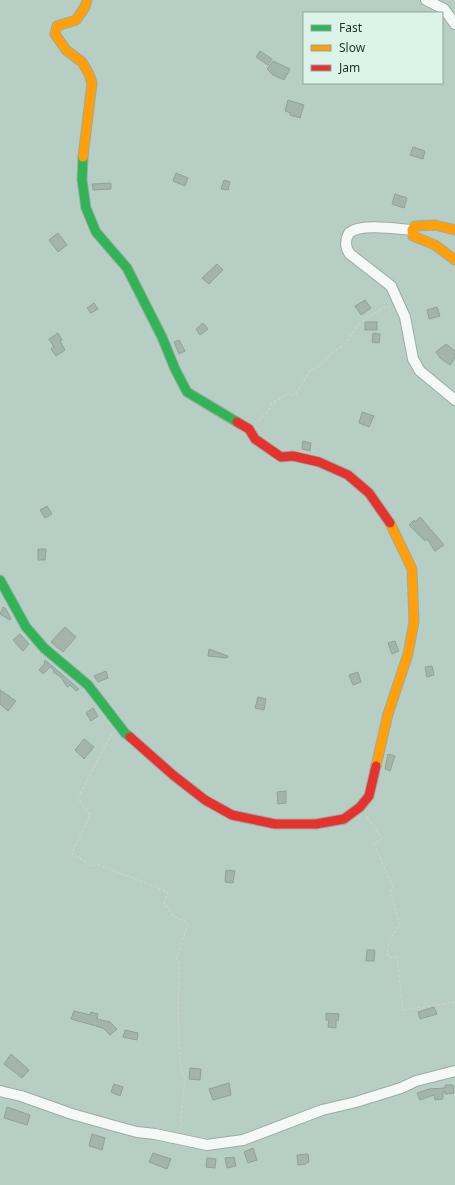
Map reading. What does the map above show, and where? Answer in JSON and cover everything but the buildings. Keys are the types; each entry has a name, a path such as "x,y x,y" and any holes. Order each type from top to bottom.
{"street":[{"path":"0,580 26,627 44,648 88,685 125,733 173,775 205,800 232,815 275,824 316,824 344,820 360,807 369,796 388,714 408,654 414,622 412,569 391,524 369,493 348,475 319,462 293,456 281,457 255,439 249,429 187,392 175,369 162,336 140,290 127,268 96,232 86,208 82,180 84,143 92,83 82,62 66,50 55,34 57,26 76,20 87,0"},
{"path":"426,0 444,9 455,24"},
{"path":"455,230 441,225 415,226 412,230 377,228 358,229 349,233 347,239 347,247 350,254 391,286 405,317 413,359 420,371 455,400"},
{"path":"412,230 413,236 435,245 455,260"},
{"path":"0,1091 21,1096 72,1114 137,1132 155,1134 207,1145 243,1140 322,1110 356,1102 455,1071"}],"path":[{"path":"249,429 269,410 271,404 287,394 295,395 310,371 324,362 329,355 344,345 360,323 383,308 390,307"},
{"path":"107,729 111,735 78,798 90,815 72,853 91,866 99,866 168,892 164,903 173,916 188,923 177,957 179,968 178,1008 180,1064 184,1079 180,1140"},
{"path":"360,807 382,838 374,844 393,887 390,893 400,924 386,951 388,957 397,957 402,1010 455,1002"}],"traffic: fast":[{"path":"83,157 82,180 86,208 96,232 127,268 162,337 175,369 187,392 237,422"},
{"path":"0,580 26,627 44,648 88,685 125,733 130,737"}],"traffic: slow":[{"path":"83,157 92,83 82,62 66,50 55,34 57,26 76,20 85,7 87,0"},
{"path":"455,230 435,225 415,226 412,230 413,236 435,245 455,260"},
{"path":"376,766 388,714 408,654 414,622 412,569 390,523"}],"traffic: jam":[{"path":"237,422 249,429 255,439 281,457 293,456 319,462 348,475 369,493 390,523"},
{"path":"130,737 173,775 205,800 232,815 275,824 316,824 344,819 360,807 369,796 376,766"}]}
